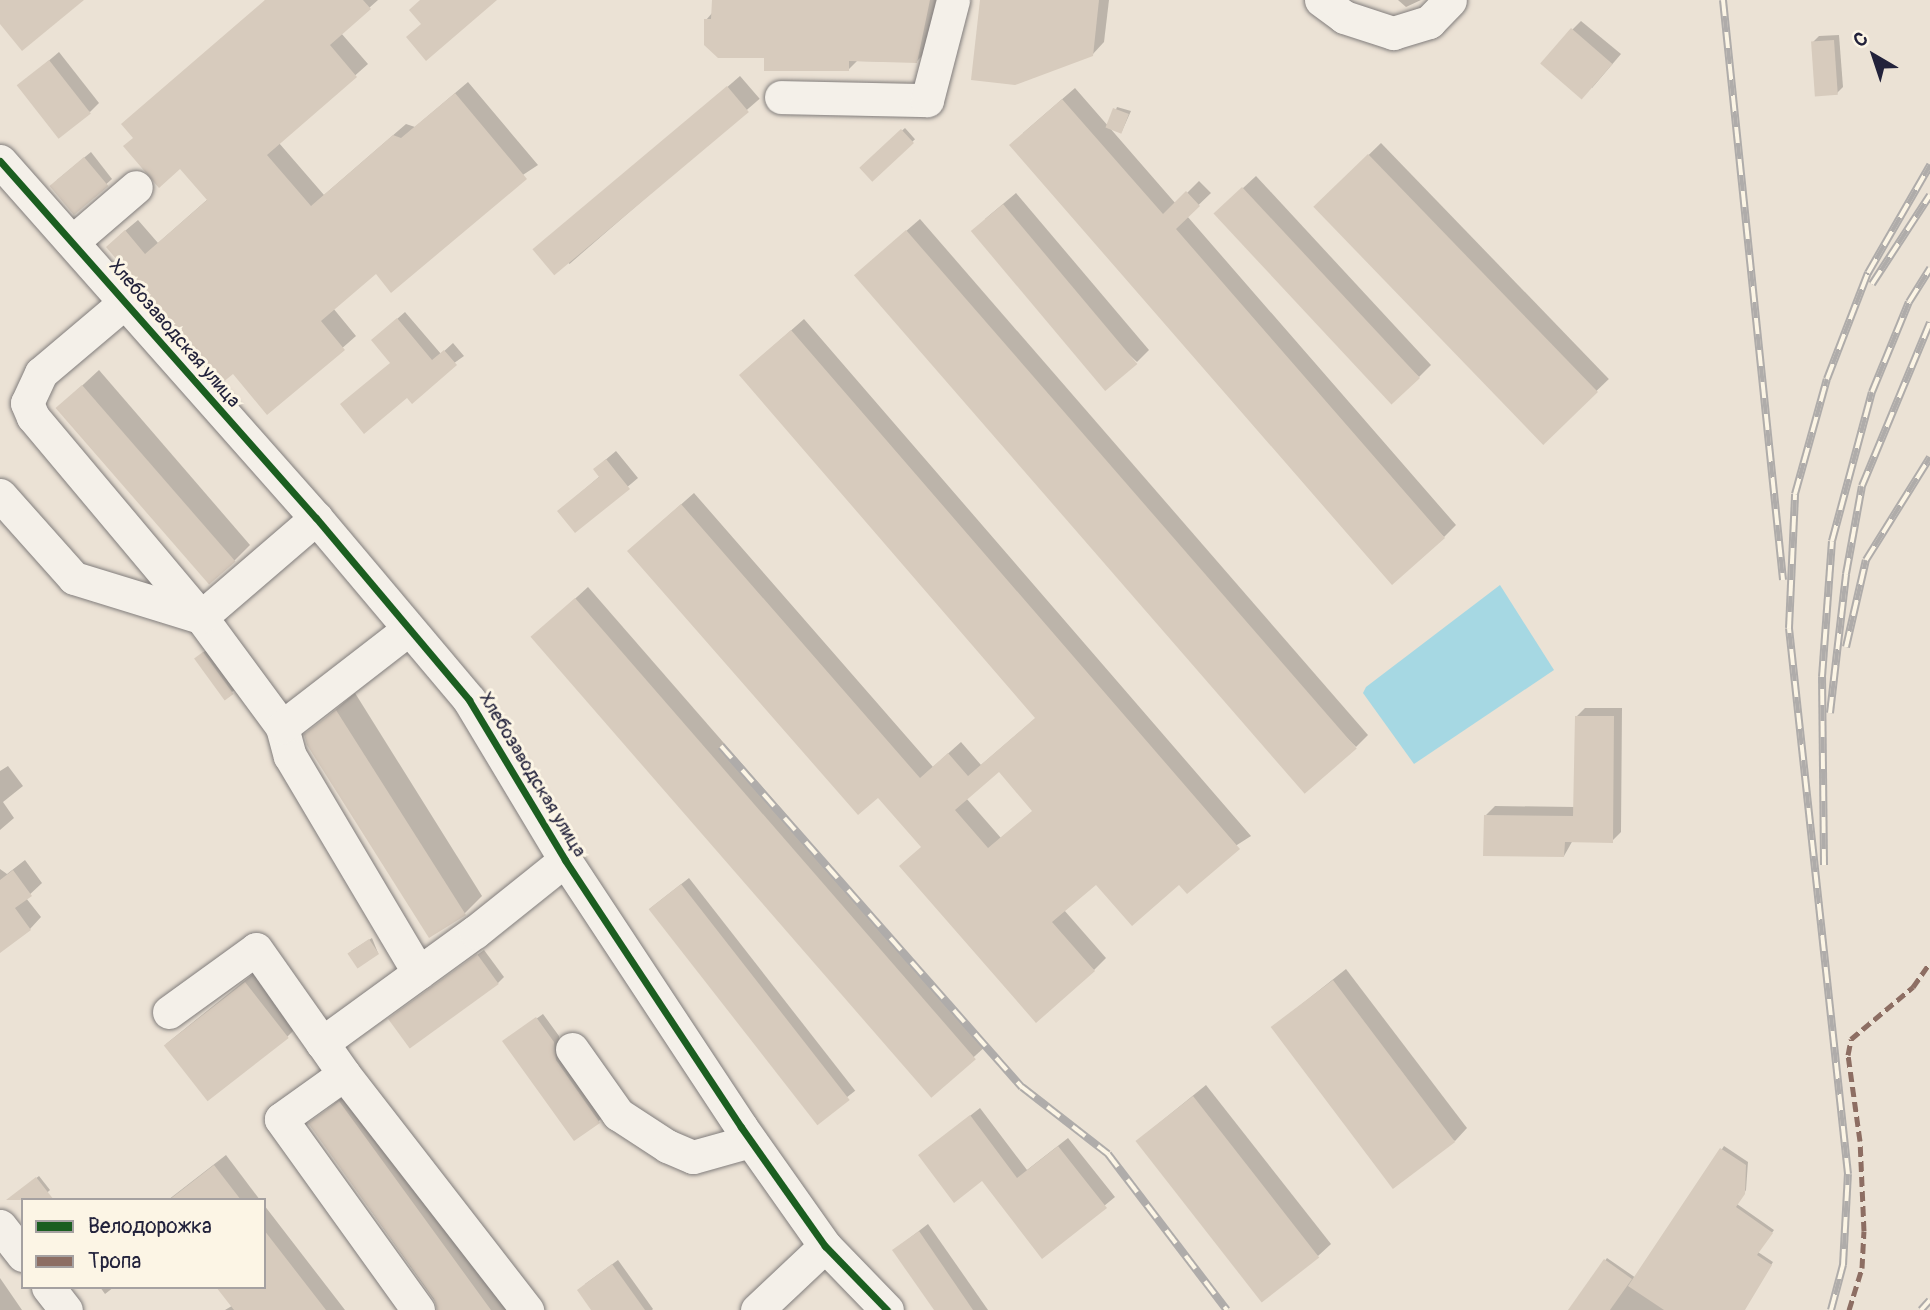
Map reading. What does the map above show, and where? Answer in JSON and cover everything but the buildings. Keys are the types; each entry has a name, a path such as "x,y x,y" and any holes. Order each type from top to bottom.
{"street":[{"path":"781,97 928,100 953,0"},
{"path":"1321,0 1345,17 1393,33 1429,22 1450,0"},
{"name":"Хлебозаводская улица","path":"0,161 316,518 469,700 565,860 750,1141 825,1246 887,1310"},
{"path":"72,242 136,187"},
{"path":"125,302 41,373 27,403 33,417 201,617 282,727 290,756 419,973"},
{"path":"0,495 74,578 201,617"},
{"path":"201,617 316,518"},
{"path":"282,727 409,629"},
{"path":"321,1043 419,973 565,860"},
{"path":"169,1012 256,949 344,1074 527,1310"},
{"path":"572,1049 618,1114 667,1146 693,1157 750,1141"},
{"path":"344,1074 281,1119 418,1310"},
{"path":"0,1226 21,1252"},
{"path":"766,1306 825,1246"},
{"path":"50,1289 66,1310"}],"water":[{"path":"1500,585 1554,670 1414,764 1363,693 1366,687"}],"railway":[{"path":"1723,0 1783,580"},
{"path":"1831,1310 1843,1265 1848,1174 1789,628 1795,494 1827,379 1868,273 1930,165"},
{"path":"1872,284 1930,195"},
{"path":"1824,865 1822,677 1832,541 1872,392 1909,302 1930,268"},
{"path":"1830,713 1846,574 1862,486 1930,323"},
{"path":"1846,647 1866,560 1930,457"},
{"path":"721,746 1022,1087 1108,1154 1227,1310"},
{"path":"1921,1310 1930,1300"}],"marked path":[{"path":"1849,1310 1862,1268 1864,1231 1860,1141 1848,1055 1851,1039 1913,987 1930,963"}],"cycle path":[{"path":"0,161 316,518 469,700 565,860 741,1127 825,1246 887,1310"}]}
